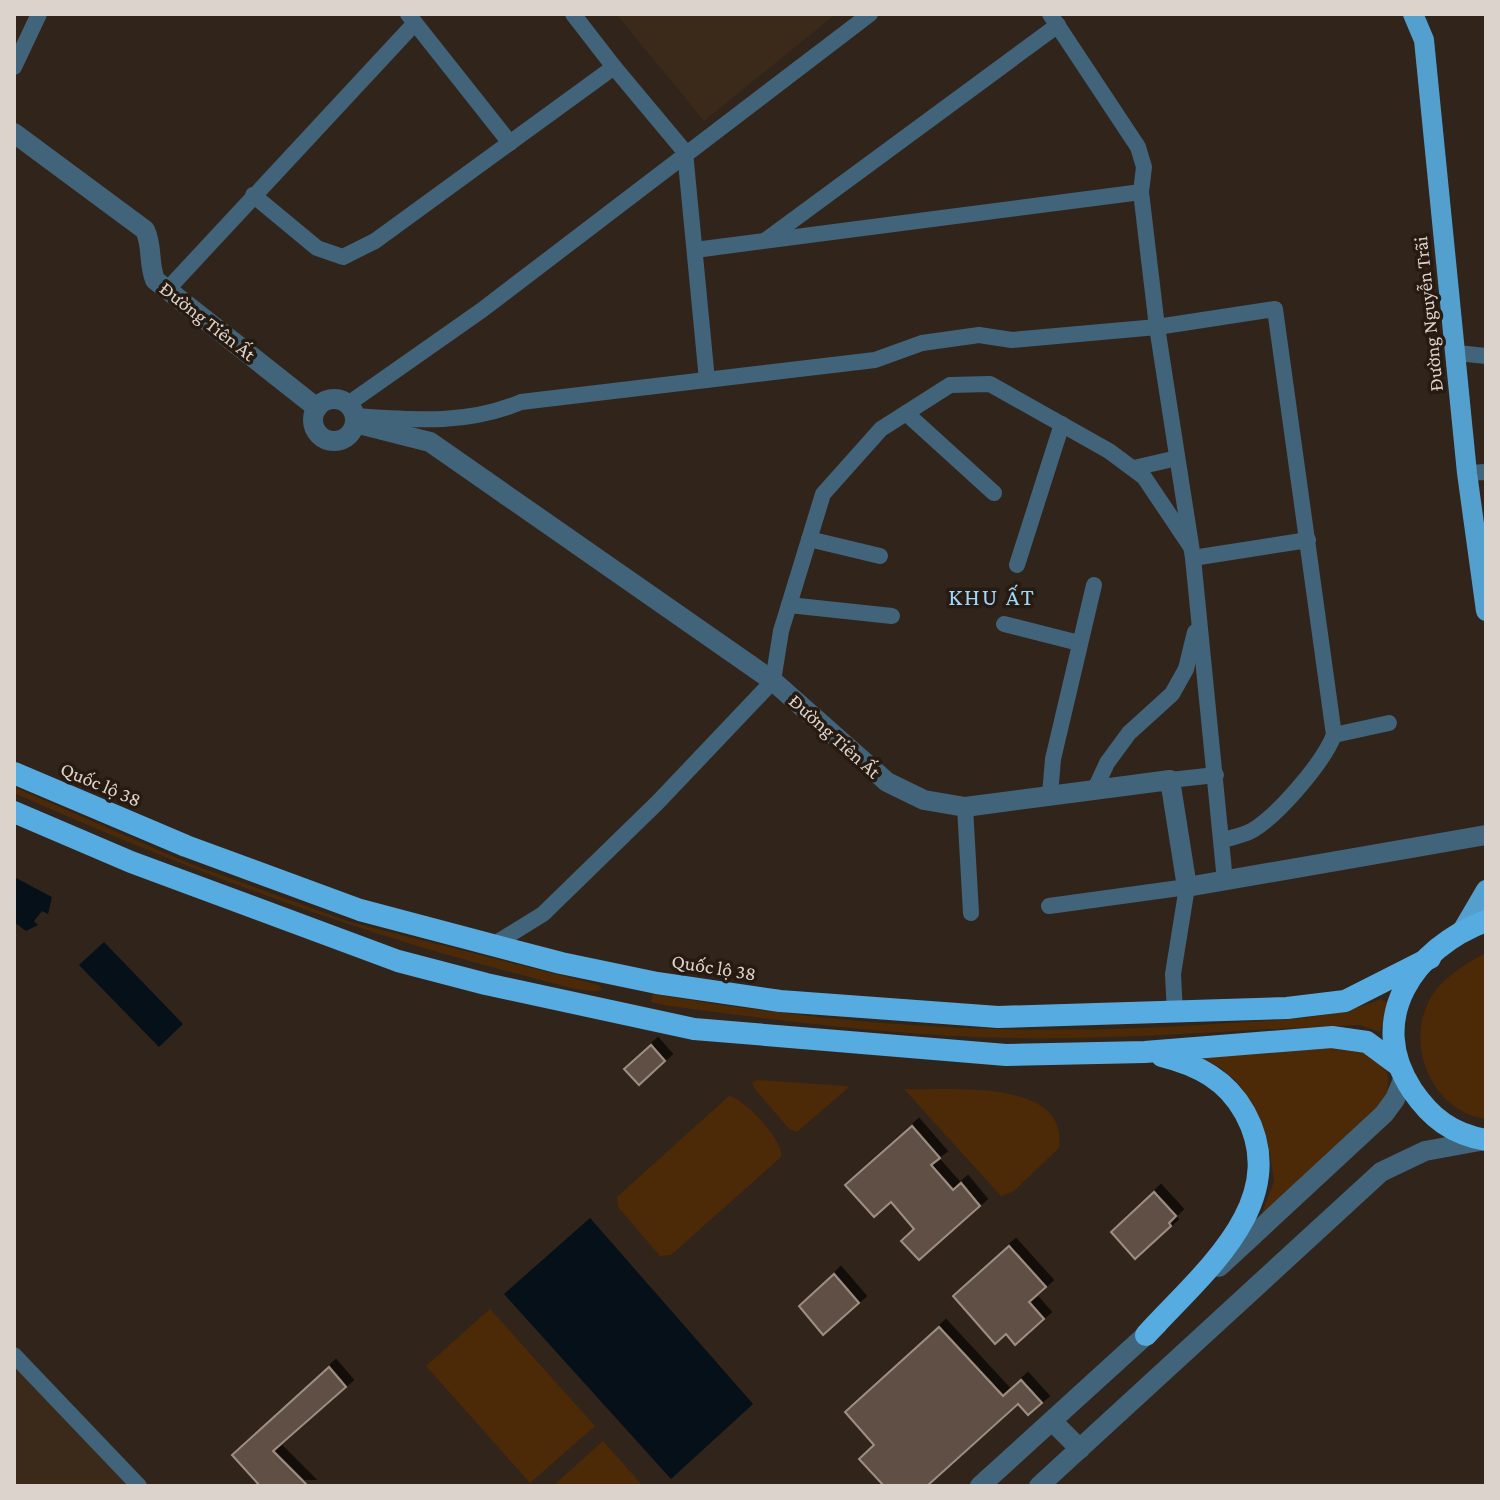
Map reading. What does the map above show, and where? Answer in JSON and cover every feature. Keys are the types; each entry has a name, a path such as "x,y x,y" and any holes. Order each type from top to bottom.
{"highway":[{"name":"Quốc lộ 38","path":"14,773 260,875 360,910 491,946 629,977 780,1001 936,1015 1175,1013 1338,1003 1376,988 1430,958"},
{"path":"14,812 131,862 398,961 712,1032 1006,1055 1145,1052 1332,1037 1367,1042 1401,1071 1437,1120 1464,1135 1485,1140"},
{"path":"1401,1071 1392,1034 1397,1003 1410,979 1462,931 1486,921"},
{"path":"621,1013 629,977"},
{"path":"1145,1052 1189,1063 1222,1084 1248,1119 1261,1161 1255,1195 1237,1233 1146,1335"}],"main road":[{"name":"Đường Nguyễn Trãi","path":"1413,14 1424,40 1457,353 1476,472 1486,611"},
{"path":"1462,931 1486,890"}],"street":[{"path":"14,67 39,14"},
{"path":"573,14 685,152 707,380"},
{"path":"870,14 685,152 353,414 348,435 328,440 314,426 317,408 329,399 353,414 433,422 494,413 521,402 875,360 922,343 979,335 1012,340 1157,327 1275,309 1334,735 1319,762 1275,811 1252,831 1223,840"},
{"path":"1424,14 1424,40"},
{"path":"166,291 411,19 510,143"},
{"path":"763,242 1054,20 1138,147 1144,167 1141,192 1157,327 1192,552 1225,881"},
{"path":"253,195 317,248 343,257 375,241 614,67"},
{"name":"Đường Tiên Ất","path":"14,133 145,230 151,242 149,265 155,280 317,408"},
{"path":"695,250 1141,192"},
{"path":"1457,353 1486,356"},
{"path":"491,946 543,914 658,802 773,681 789,605 823,494 881,429 950,385 990,384 1134,468 1192,552"},
{"path":"906,413 994,493"},
{"name":"Đường Tiên Ất","path":"353,414 430,442 773,681 887,782 924,800 965,807 1170,780"},
{"path":"1017,565 1062,424"},
{"path":"1134,468 1177,458"},
{"path":"809,539 880,556"},
{"path":"1192,552 1308,540"},
{"path":"1050,795 1053,759 1094,585"},
{"path":"789,605 892,616"},
{"path":"1095,789 1107,763 1129,733 1172,694 1186,669 1198,619"},
{"path":"1004,624 1079,643"},
{"path":"1334,735 1389,723"},
{"path":"1175,1013 1173,974 1187,887 1170,780 1216,775"},
{"path":"965,807 971,913"},
{"path":"1049,906 1225,881 1486,835"},
{"path":"980,1486 1384,1114 1395,1099 1401,1071"},
{"path":"1039,1486 1381,1172 1425,1151 1485,1140"},
{"path":"14,1355 139,1486"},
{"path":"1052,1421 1080,1449"}],"shaded area":[{"path":"616,14 836,14 704,121"},
{"path":"14,787 188,863 350,922 599,985 602,990 554,984 330,918 139,846 14,793"},
{"path":"14,877 52,897 48,914 42,911 34,921 38,925 26,931 14,922"},
{"path":"104,942 183,1024 159,1047 79,965"},
{"path":"1486,953 1486,1119 1467,1114 1438,1091 1429,1075 1420,1038 1422,1019 1434,993 1454,973"},
{"path":"653,994 863,1021 1072,1030 1278,1020 1341,1012 1381,999 1388,1003 1380,1032 1360,1025 1144,1036 1014,1038 882,1031 751,1017 663,1005 651,1002"},
{"path":"1349,1046 1377,1059 1386,1070 1388,1088 1385,1100 1261,1216 1274,1181 1267,1137 1239,1084 1219,1067 1193,1053"},
{"path":"757,1080 849,1087 797,1132 789,1129 755,1089 752,1083"},
{"path":"904,1089 975,1090 1026,1099 1045,1109 1057,1125 1059,1148 1014,1191 1001,1196"},
{"path":"729,1096 744,1104 762,1122 777,1141 781,1157 671,1255 660,1256 618,1207 617,1197"},
{"path":"590,1218 753,1404 671,1479 504,1294"},
{"path":"490,1309 595,1426 530,1483 426,1366"},
{"path":"14,1361 135,1486 14,1486"},
{"path":"603,1441 643,1486 553,1486"}],"building":[{"path":"651,1045 665,1061 639,1085 624,1069"},
{"path":"912,1126 940,1158 931,1165 953,1190 961,1183 980,1206 919,1260 901,1241 914,1229 891,1202 874,1217 845,1185"},
{"path":"1154,1192 1176,1216 1169,1223 1171,1226 1135,1259 1111,1232"},
{"path":"1009,1246 1046,1287 1029,1302 1044,1319 1015,1345 1006,1334 995,1344 953,1296"},
{"path":"834,1274 859,1303 823,1335 799,1306"},
{"path":"939,1327 1003,1396 1021,1380 1042,1403 1028,1415 1018,1404 927,1486 884,1486 859,1459 874,1445 845,1412"},
{"path":"329,1367 346,1387 273,1451 308,1486 260,1486 232,1455"}],"district":[{"name":"KHU ẤT","path":"992,596"}]}
